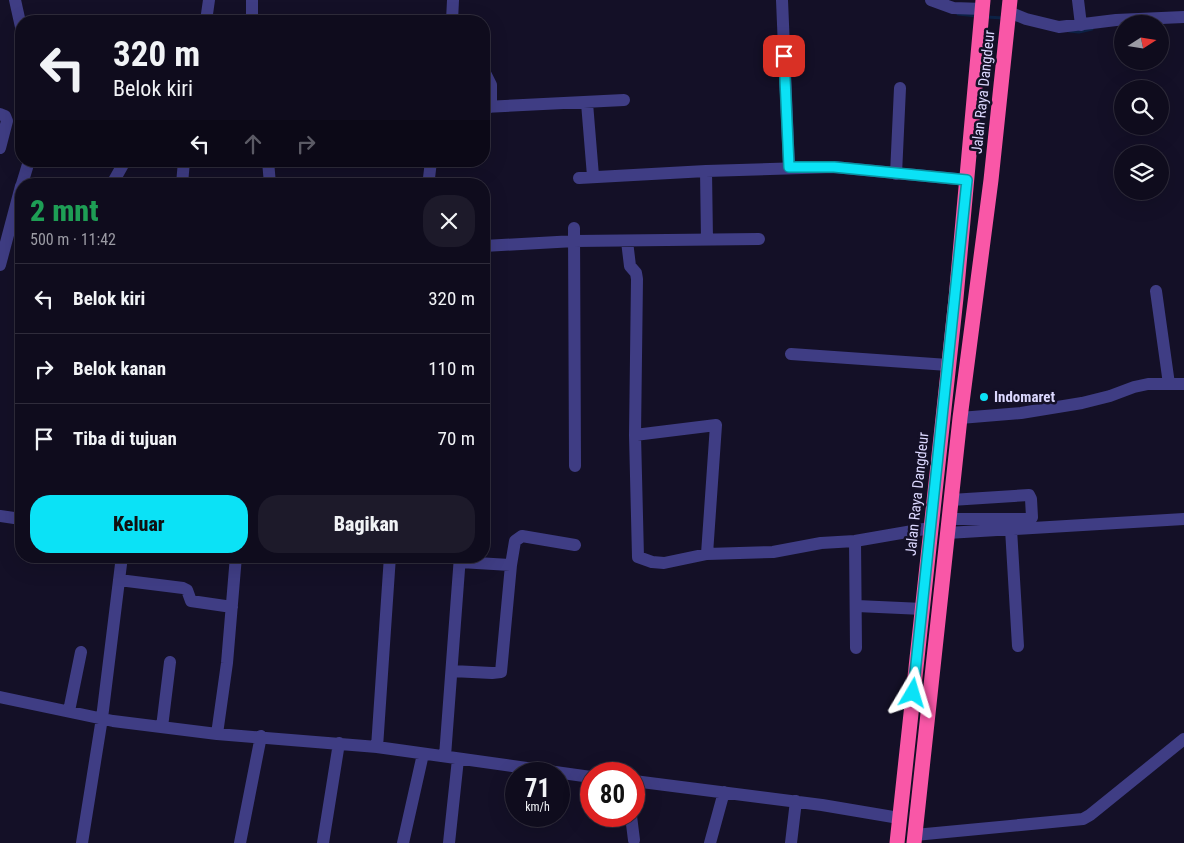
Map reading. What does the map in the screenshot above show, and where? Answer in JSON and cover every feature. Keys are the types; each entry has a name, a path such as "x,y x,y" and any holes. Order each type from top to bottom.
{"highway":[{"name":"Jalan Raya Dangdeur","path":"897,843 923,609 983,11"},
{"name":"Jalan Raya Dangdeur","path":"915,839 960,418 991,180 1009,12"}],"street":[{"path":"15,0 18,15"},
{"path":"207,15 210,0"},
{"path":"252,0 252,14"},
{"path":"452,15 453,0"},
{"path":"782,0 789,167"},
{"path":"931,0 953,8 983,11"},
{"path":"1078,0 1081,25"},
{"path":"1009,12 1026,19 1060,28 1135,19 1184,17"},
{"path":"896,174 900,88"},
{"path":"490,107 624,100"},
{"path":"587,103 593,176"},
{"path":"0,114 5,116 7,121 0,148"},
{"path":"115,178 122,167"},
{"path":"429,178 430,167"},
{"path":"579,178 789,167 834,167 967,180"},
{"path":"706,171 707,240"},
{"path":"1,261 15,210"},
{"path":"574,228 575,466"},
{"path":"490,246 574,241 759,239"},
{"path":"627,241 630,266 636,273 637,279 635,435 638,557 652,562 664,563 706,554 773,552 821,543 855,541 930,528"},
{"path":"1156,290 1169,384"},
{"path":"791,354 948,365"},
{"path":"960,418 1021,413 1082,403 1148,384 1184,384"},
{"path":"635,435 716,425 706,554"},
{"path":"948,526 1032,517 1029,495 951,500"},
{"path":"0,516 15,518"},
{"path":"948,526 1011,529 1184,519"},
{"path":"1011,529 1018,646"},
{"path":"452,671 501,672 511,565 515,542 522,536 574,545"},
{"path":"855,541 856,648"},
{"path":"82,843 102,718 121,563"},
{"path":"217,734 227,663 235,563"},
{"path":"377,747 390,563"},
{"path":"445,756 460,563"},
{"path":"490,563 511,565"},
{"path":"120,580 183,588 186,590 191,601 232,608"},
{"path":"857,606 923,609"},
{"path":"69,711 81,652"},
{"path":"162,726 170,662"},
{"path":"0,697 113,721 217,734 261,736 377,747 580,776"},
{"path":"240,843 261,736"},
{"path":"915,839 1083,819 1184,739"},
{"path":"323,843 339,743"},
{"path":"403,843 422,754"},
{"path":"448,843 458,759"},
{"path":"645,782 796,802 899,818"},
{"path":"710,843 724,792"},
{"path":"791,843 796,802"},
{"path":"632,827 634,840"}],"waterway":[{"path":"958,14 977,16"},
{"path":"986,17 1004,18"},
{"path":"1069,31 1079,32 1092,29"}],"place":[{"name":"Indomaret","path":"984,397"}],"route":[{"path":"784,56 789,167 834,167 967,180 913,693"}]}
